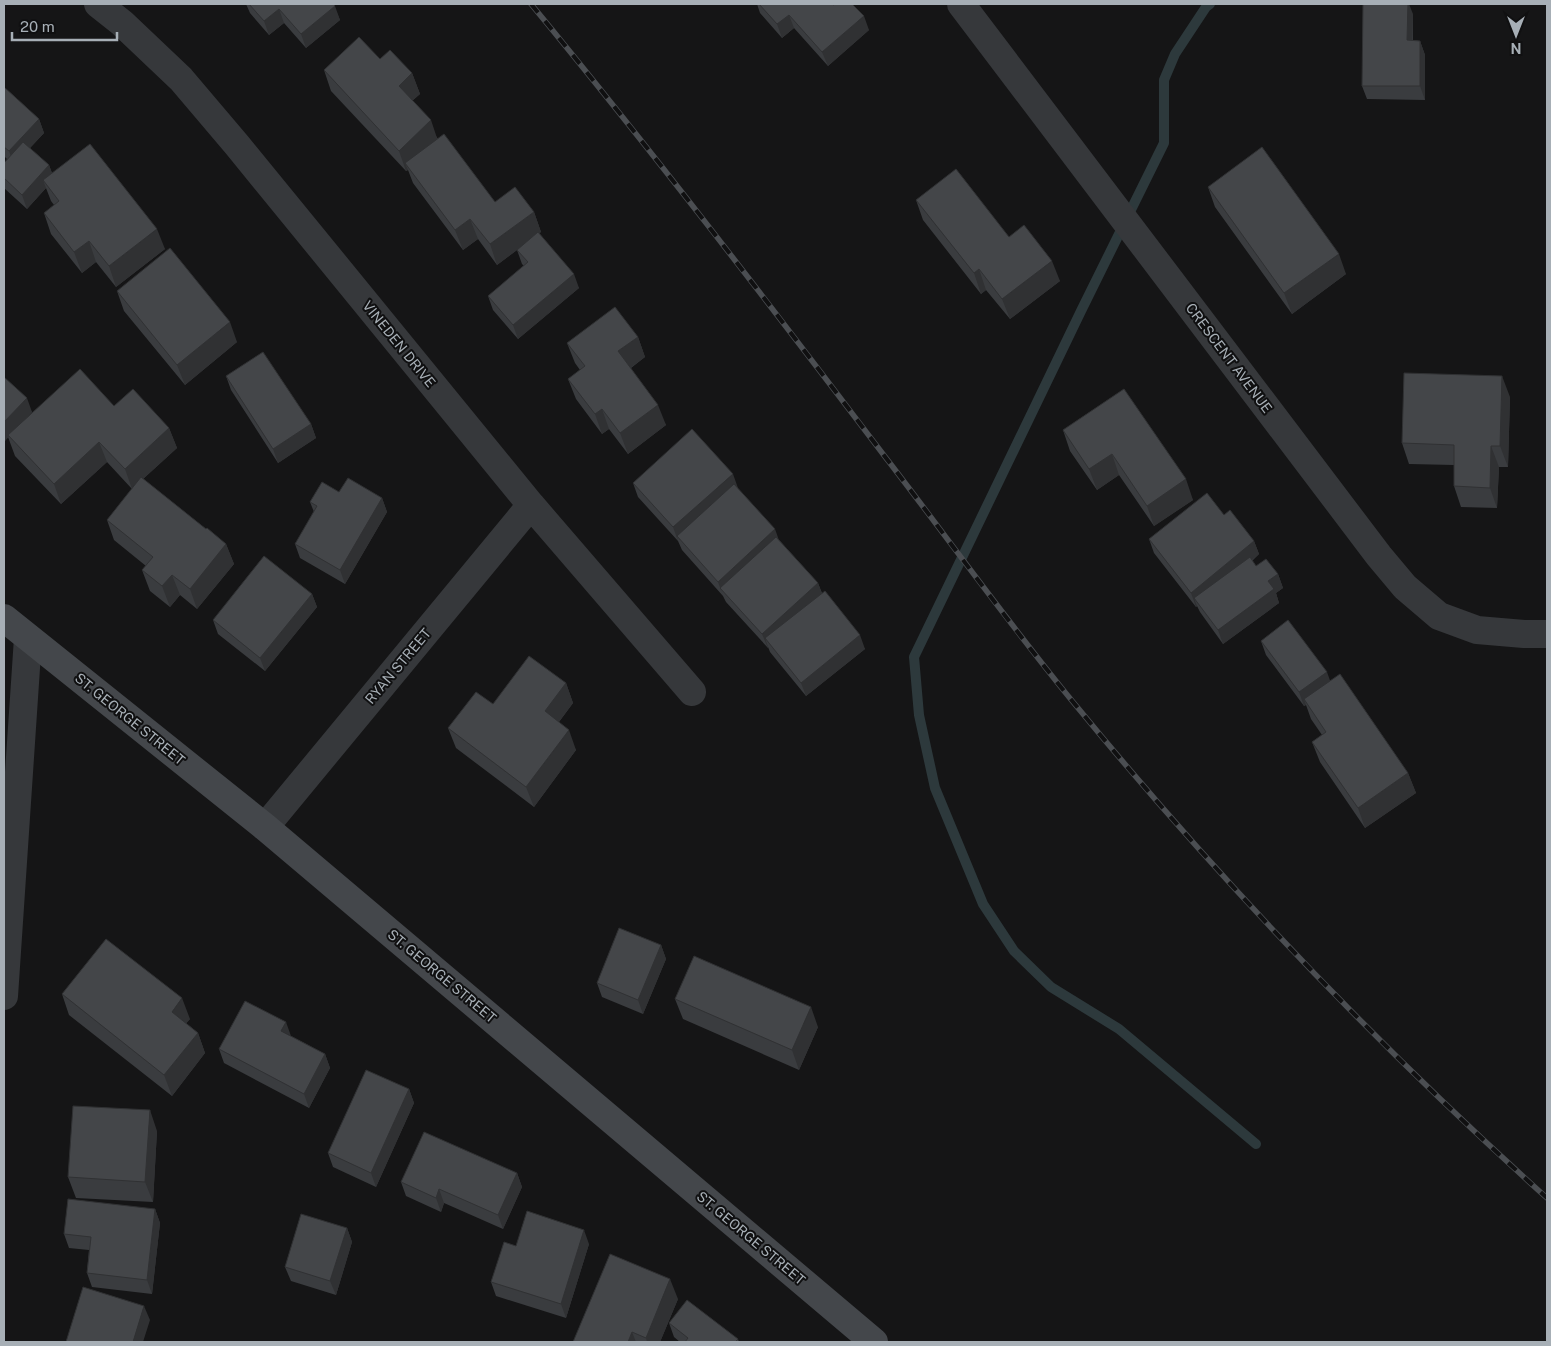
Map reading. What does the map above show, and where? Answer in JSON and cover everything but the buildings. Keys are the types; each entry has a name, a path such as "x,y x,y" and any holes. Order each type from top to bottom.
{"street":[{"name":"VINEDEN DRIVE","path":"98,4 122,23 181,78 250,160 530,505 692,692"},
{"name":"CRESCENT AVENUE","path":"961,4 1379,556 1405,587 1440,616 1477,630 1547,634"},
{"name":"RYAN STREET","path":"265,827 530,505"},
{"name":"ST. GEORGE STREET","path":"4,618 265,827 874,1342"},
{"path":"4,996 28,638"}],"waterway":[{"path":"1210,4 1206,7 1175,54 1164,80 1164,143 914,657 919,715 935,788 983,904 1014,951 1051,987 1119,1029 1256,1144"}],"railway":[{"path":"531,4 711,229 1029,646 1133,773 1245,900 1363,1023 1547,1198"}]}
